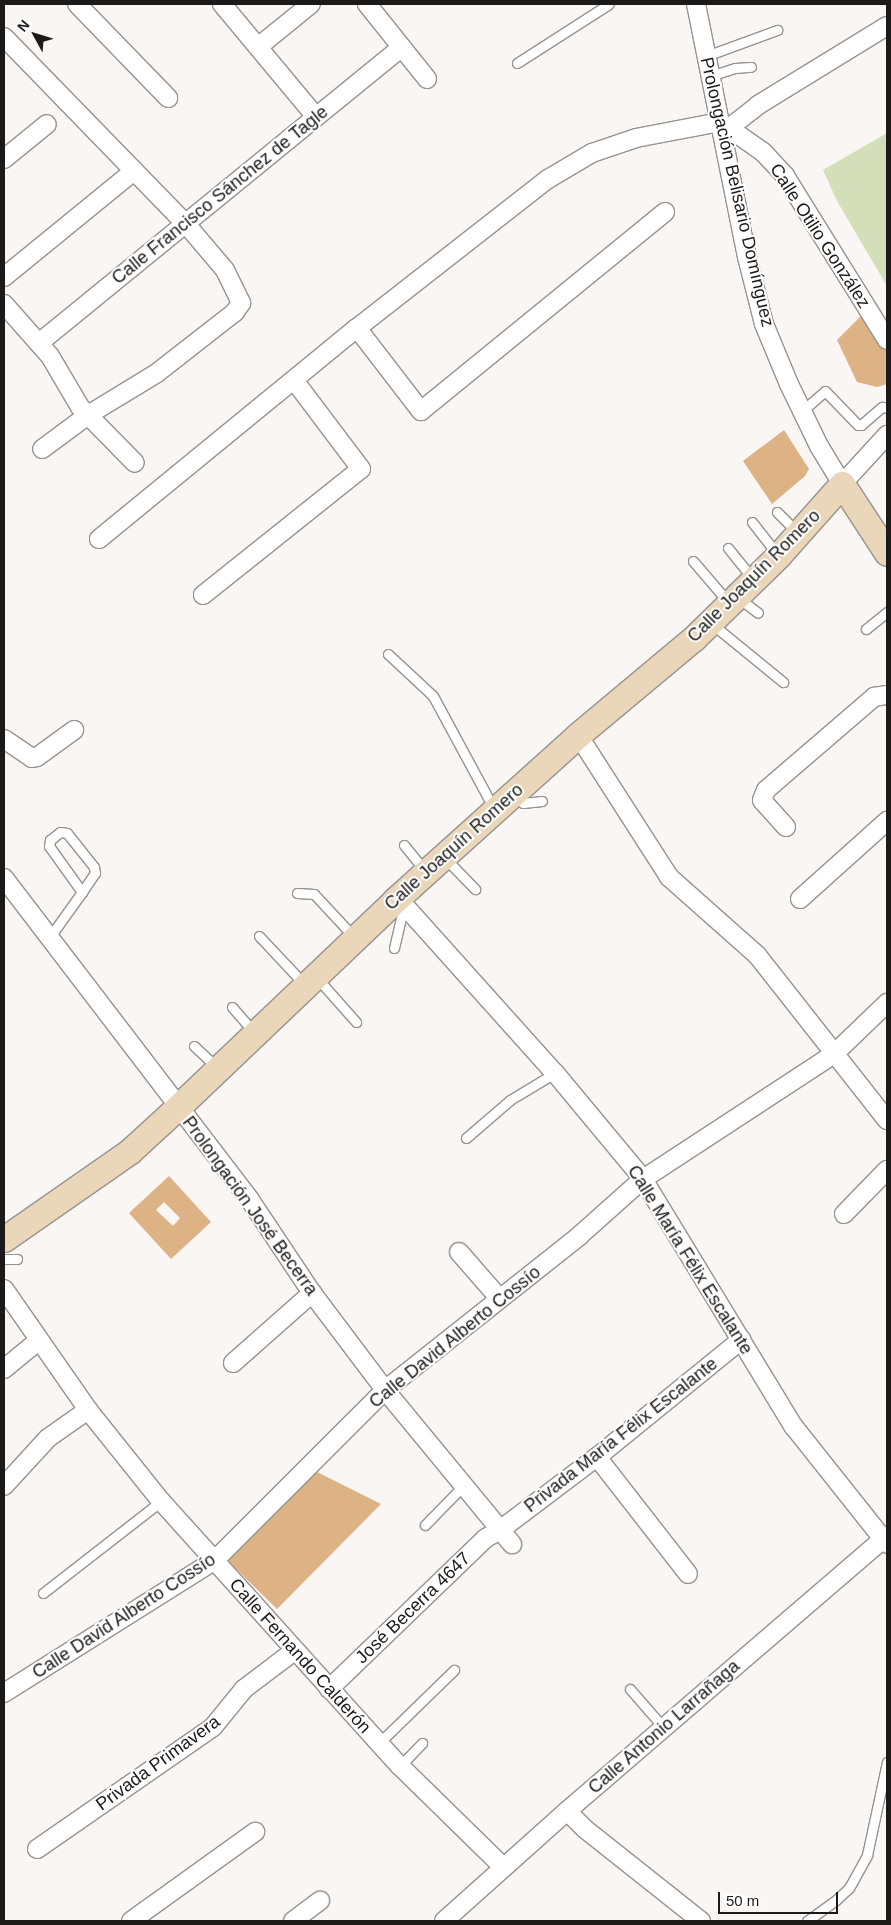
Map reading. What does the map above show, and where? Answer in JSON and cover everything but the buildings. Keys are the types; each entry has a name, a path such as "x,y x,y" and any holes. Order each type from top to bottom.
{"street":[{"path":"77,4 168,98"},
{"path":"222,4 316,117"},
{"path":"258,47 311,4"},
{"path":"367,4 427,79"},
{"name":"Prolongación Belisario Domínguez","path":"696,4 710,76 724,125 747,257 764,324 802,411 842,484"},
{"path":"100,539 357,328 548,179 592,153 636,138 687,128 724,125 887,26"},
{"path":"4,37 186,224 225,270 241,303 235,312 157,373 88,414 42,449"},
{"name":"Calle Francisco Sánchez de Tagle","path":"38,343 402,48"},
{"path":"687,128 716,101"},
{"path":"4,159 47,124"},
{"name":"Calle Otilio González","path":"724,125 763,152 785,176 887,340"},
{"path":"4,277 134,171"},
{"path":"357,328 421,411 665,212"},
{"path":"4,304 50,356 80,406 135,464"},
{"path":"204,595 361,469 294,380"},
{"name":"Calle Joaquín Romero","path":"10,1249 130,1151 355,938 400,903 434,864 578,735 710,622 778,556 887,436"},
{"path":"842,484 887,553"},
{"path":"786,827 762,800 766,790 874,697 887,695"},
{"path":"4,739 32,758 37,757 74,730"},
{"path":"578,735 669,877 757,955 887,1119"},
{"path":"800,899 887,821"},
{"name":"Prolongación José Becerra","path":"4,878 250,1200 312,1293 386,1390 512,1544"},
{"name":"Calle María Félix Escalante","path":"400,903 555,1073 643,1179 794,1427 886,1540"},
{"name":"Calle David Alberto Cossío","path":"4,1693 214,1561 386,1390 578,1236 643,1179 834,1054 887,1003"},
{"path":"844,1214 887,1170"},
{"path":"459,1252 500,1299"},
{"name":"Calle Fernando Calderón","path":"4,1289 38,1341 88,1410 161,1501 294,1651 400,1766 503,1867"},
{"path":"233,1363 312,1293"},
{"name":"Privada María Félix Escalante","path":"500,1530 596,1458 741,1340"},
{"path":"4,1369 38,1341"},
{"path":"4,1486 48,1438 88,1410"},
{"path":"596,1458 688,1574"},
{"name":"José Becerra 4647","path":"329,1689 486,1538 500,1530"},
{"name":"Calle Antonio Larrañaga","path":"444,1921 663,1727 886,1540"},
{"name":"Privada Primavera","path":"38,1849 213,1727 244,1689 294,1651"},
{"path":"567,1811 585,1829 701,1921"},
{"path":"141,1918 255,1832"},
{"path":"293,1921 320,1901"}],"lane":[{"path":"517,63 609,4"},
{"path":"706,56 777,30"},
{"path":"710,76 735,68 750,67"},
{"path":"802,411 825,391 854,424 861,425 882,407 887,408"},
{"path":"777,512 798,534"},
{"path":"752,522 778,556"},
{"path":"728,548 740,594"},
{"path":"693,561 740,594 758,613"},
{"path":"866,629 887,612"},
{"path":"710,622 783,682"},
{"path":"388,654 433,696 503,803 542,801"},
{"path":"49,938 82,892 95,873 94,867 67,833 60,832 50,840 49,846 82,892"},
{"path":"404,845 476,889"},
{"path":"298,893 310,892 322,900 355,938"},
{"path":"394,948 400,903"},
{"path":"259,936 356,1022"},
{"path":"232,1007 254,1033"},
{"path":"194,1046 218,1068"},
{"path":"466,1138 510,1100 555,1073"},
{"path":"4,1259 10,1249"},
{"path":"425,1525 464,1485"},
{"path":"43,1592 161,1501"},
{"path":"379,1743 454,1670"},
{"path":"630,1689 663,1727"},
{"path":"400,1766 422,1743"},
{"path":"807,1921 849,1888 867,1855 887,1762"}],"green space":[{"path":"887,133 887,286 837,201 823,170"}]}
